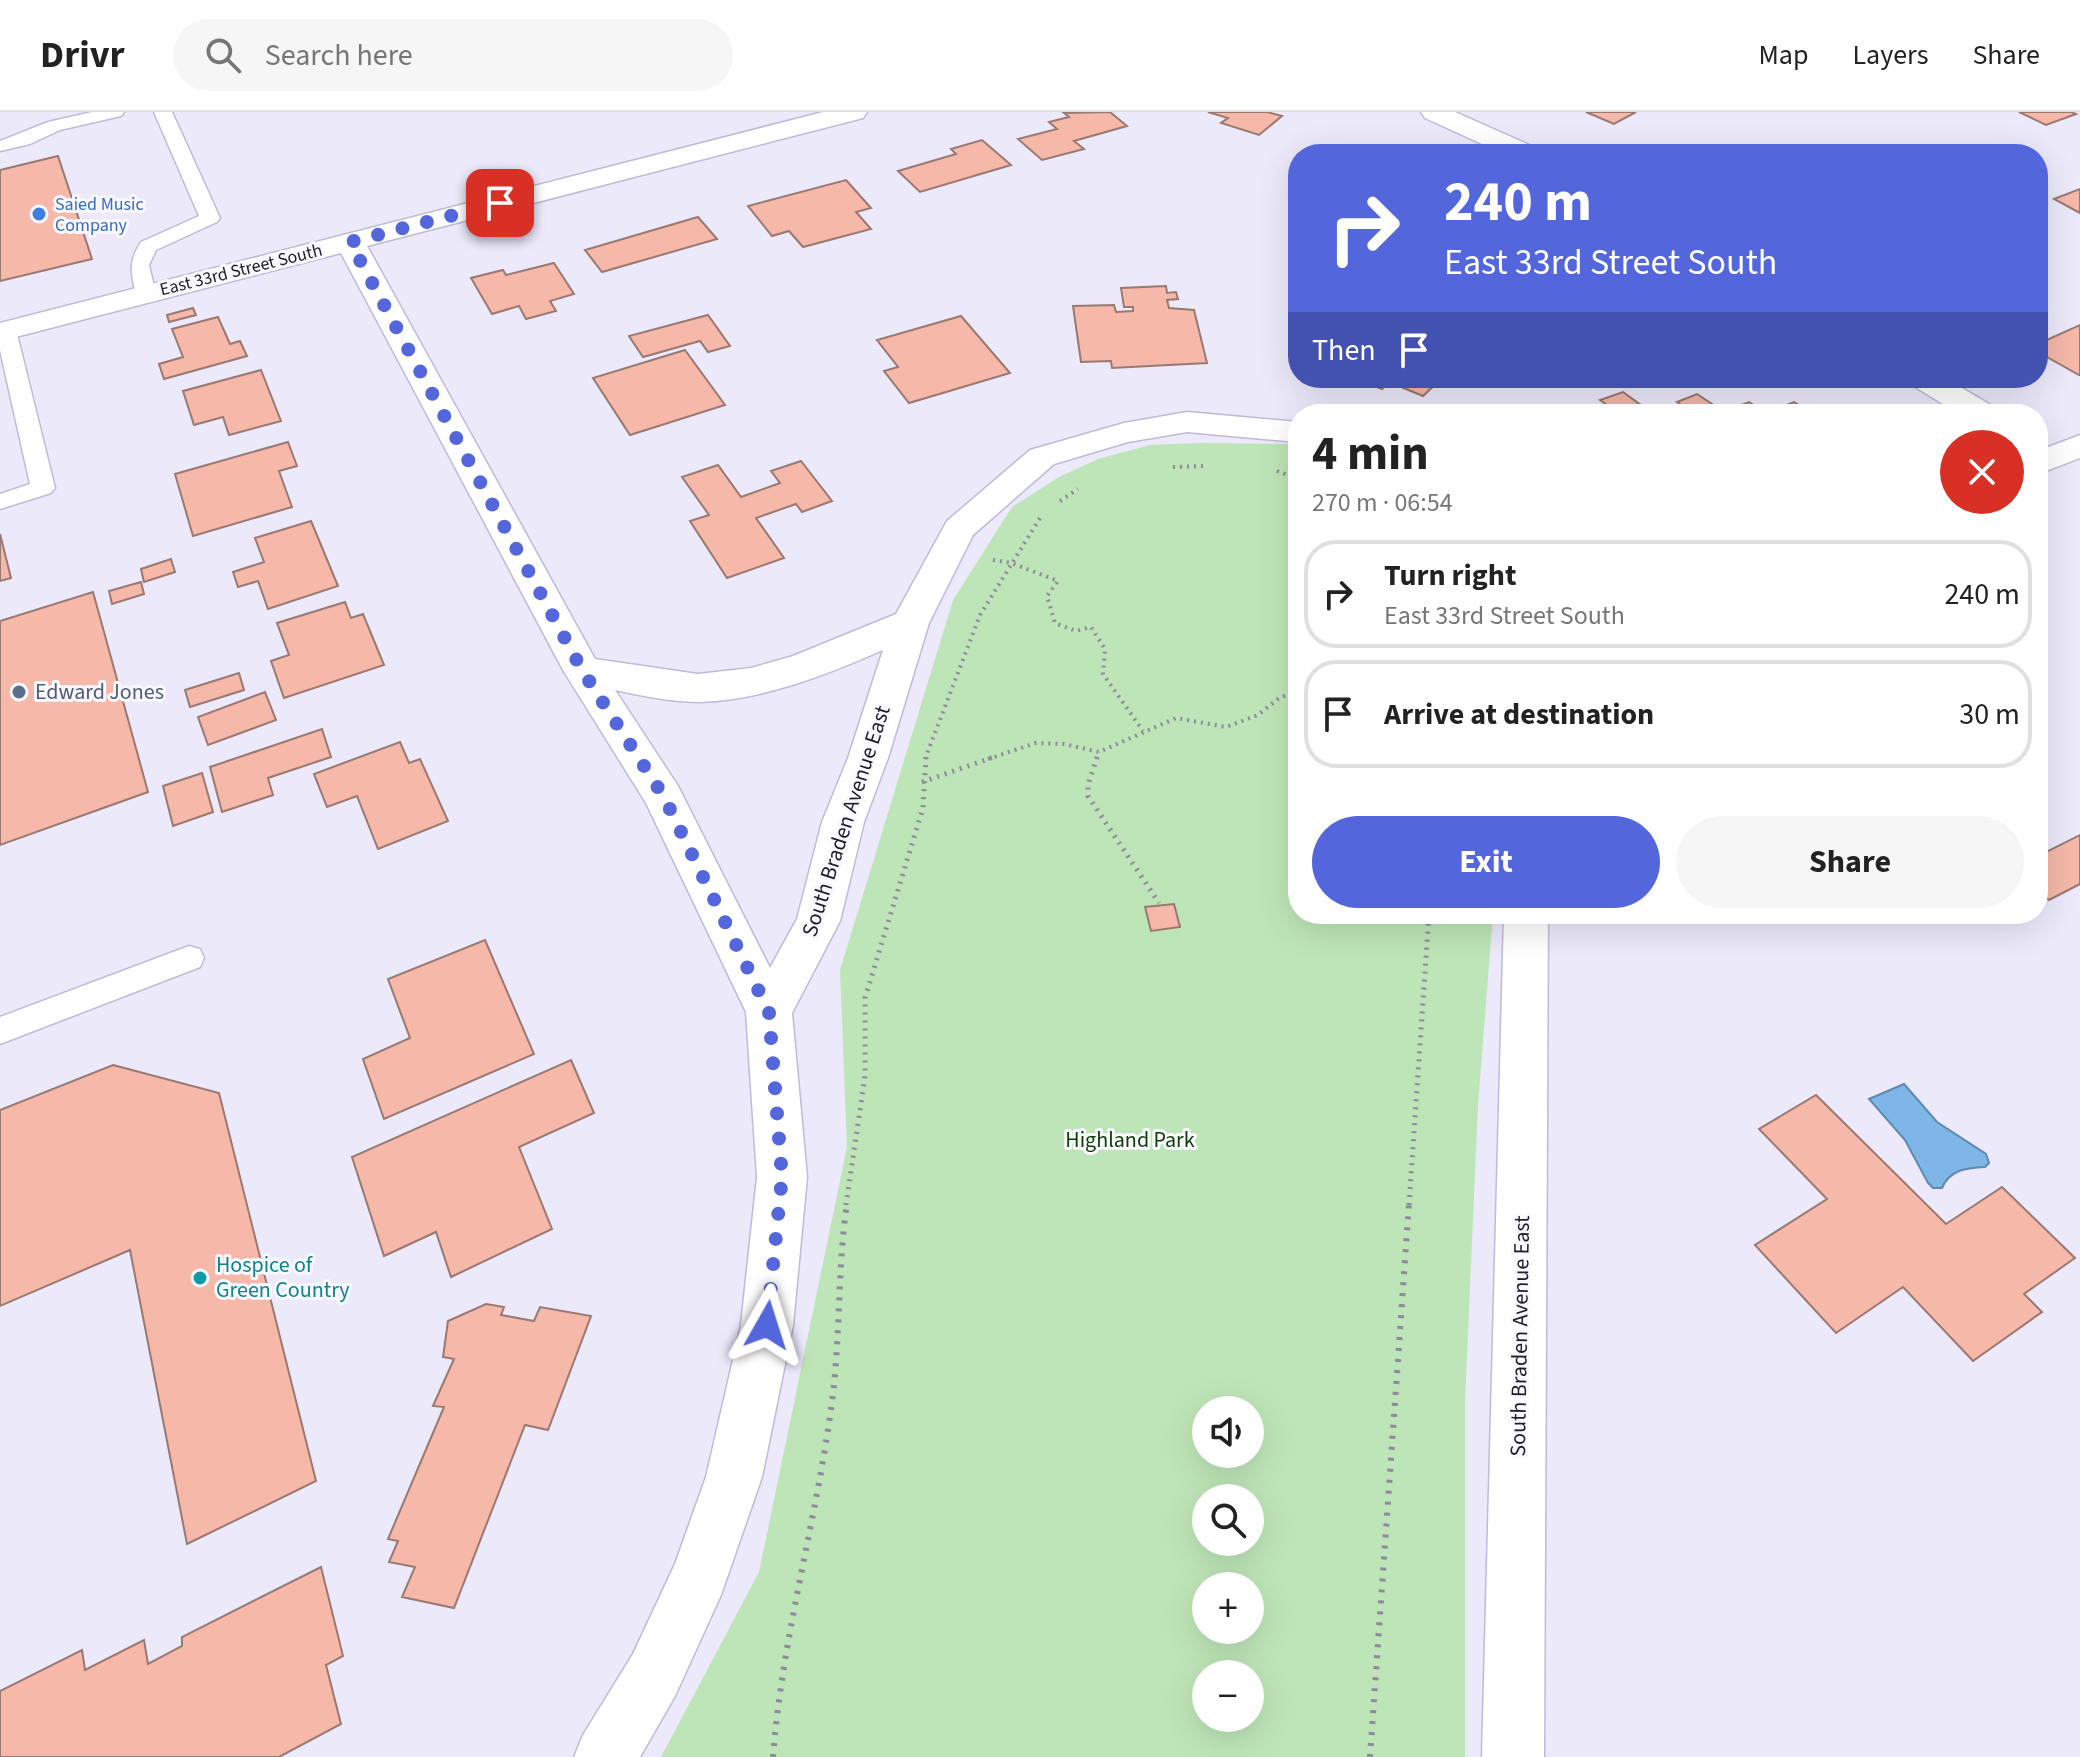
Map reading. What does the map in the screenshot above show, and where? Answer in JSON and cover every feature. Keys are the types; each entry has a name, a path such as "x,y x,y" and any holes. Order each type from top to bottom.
{"street":[{"name":"East 33rd Street South","path":"3,331 350,242 794,119 854,112"},
{"path":"1434,112 1504,144"},
{"path":"350,242 582,670 664,797 769,1012 782,1177 767,1325 734,1477 700,1574 654,1675 605,1757"},
{"path":"1939,388 1966,404"},
{"name":"South Braden Avenue East","path":"769,1012 818,921 843,822 868,758 910,623 959,529 1042,457 1124,433 1187,422 1288,431"},
{"path":"582,670 644,683 701,688 762,678 821,661 910,623"},
{"name":"South Braden Avenue East","path":"1513,1757 1526,924"}],"lane":[{"path":"0,146 30,130 115,112"},
{"path":"146,295 139,265 148,246 210,218 163,112"},
{"path":"0,502 43,488 3,331"},
{"path":"0,1031 189,958"}],"path":[{"path":"1160,469 1218,466"},
{"path":"1263,470 1288,476"},
{"path":"1057,503 1080,488"},
{"path":"773,1757 778,1689 831,1409 839,1324 840,1248 865,1076 865,998 923,808 923,765 933,735 980,615 1046,511"},
{"path":"947,555 1011,563 1058,581 1047,596 1055,623 1076,631 1091,627 1105,649 1103,674 1143,731"},
{"path":"922,782 1036,743 1064,744 1099,752 1176,718 1226,727 1258,715 1288,694"},
{"path":"1099,752 1088,785 1088,796 1159,903"},
{"path":"1370,1757 1428,924"}],"green space":[{"name":"Highland Park","path":"1288,444 1288,924 1492,924 1478,1105 1465,1402 1465,1757 661,1757 759,1572 847,1147 840,970 953,600 1012,507 1059,477 1098,459 1150,445"}],"water":[{"path":"1904,1084 1937,1122 1986,1154 1989,1163 1985,1167 1960,1171 1950,1177 1942,1188 1933,1188 1905,1140 1869,1099"}],"building":[{"path":"1110,112 1127,126 1074,141 1084,149 1042,160 1018,139 1057,129 1049,122 1069,117 1064,113"},
{"path":"1208,112 1267,112 1282,116 1259,135 1221,123 1228,118"},
{"path":"1586,112 1636,112 1614,124"},
{"path":"2019,112 2072,112 2076,114 2046,125"},
{"path":"982,140 1011,165 920,192 898,171 956,154 951,149"},
{"name":"Saied Music Company","path":"58,156 92,259 0,281 0,170"},
{"path":"846,180 871,208 856,212 871,229 803,247 789,231 772,236 748,206"},
{"path":"2080,189 2080,213 2054,199"},
{"path":"698,217 717,239 602,272 585,250"},
{"path":"554,263 574,294 550,301 556,311 526,319 519,306 492,314 471,278 503,270 506,275"},
{"path":"1166,286 1167,293 1176,292 1178,299 1167,300 1169,308 1194,310 1207,363 1112,368 1111,361 1081,362 1073,306 1114,305 1116,312 1133,311 1133,307 1124,307 1121,288"},
{"path":"193,308 196,315 169,322 167,315"},
{"path":"708,315 730,346 708,352 700,341 643,357 629,336"},
{"path":"961,316 1010,373 909,403 884,371 898,367 877,340"},
{"path":"218,317 230,344 240,341 247,356 164,379 159,364 183,357 172,329"},
{"path":"2080,325 2080,375 2048,358 2048,339"},
{"path":"685,350 725,405 630,435 593,378"},
{"path":"261,370 281,421 229,435 223,417 194,425 183,391"},
{"path":"1404,388 1431,388 1423,396"},
{"path":"1623,392 1639,404 1606,404 1600,400"},
{"path":"1697,394 1712,404 1680,404 1677,402"},
{"path":"288,442 297,466 279,471 292,507 193,536 175,474"},
{"path":"801,461 832,501 802,512 796,504 756,518 784,558 727,578 690,521 709,515 682,477 718,465 741,497 780,483 771,471"},
{"path":"311,521 338,586 268,609 258,581 238,587 233,572 264,562 255,538"},
{"path":"0,534 11,578 0,581"},
{"path":"171,559 175,572 144,582 141,569"},
{"path":"141,582 144,594 112,604 109,591"},
{"path":"93,592 148,792 0,845 0,621"},
{"path":"345,602 351,618 363,614 384,665 284,698 271,661 289,655 277,623"},
{"path":"239,673 244,690 190,707 185,690"},
{"path":"265,692 276,720 208,745 198,717"},
{"path":"322,729 331,757 268,778 273,795 222,812 210,767"},
{"path":"400,742 409,763 420,759 448,821 378,849 357,796 327,807 314,774"},
{"path":"202,773 213,812 173,826 163,786"},
{"path":"2080,835 2080,884 2049,900 2048,899 2048,851"},
{"path":"1174,904 1180,927 1151,931 1145,907"},
{"path":"485,940 534,1054 384,1119 363,1059 410,1038 388,979"},
{"path":"571,1060 594,1113 519,1147 552,1229 451,1277 436,1232 384,1256 352,1157"},
{"name":"Hospice of Green Country","path":"113,1065 219,1093 316,1481 187,1544 130,1250 0,1306 0,1110"},
{"path":"1816,1095 1946,1224 2002,1187 2075,1258 2024,1294 2042,1312 1973,1361 1903,1287 1836,1333 1755,1245 1827,1199 1759,1129"},
{"path":"486,1304 504,1307 501,1315 534,1321 540,1307 591,1316 548,1430 525,1425 454,1608 402,1597 415,1567 389,1562 398,1541 388,1539 444,1407 433,1406 454,1359 443,1357 448,1321"},
{"path":"321,1567 343,1656 326,1665 341,1724 279,1757 0,1757 0,1691 82,1650 85,1670 144,1640 148,1664 182,1646 182,1637"}],"place":[{"name":"Saied Music Company","path":"39,214"},
{"name":"Edward Jones","path":"19,692"},
{"name":"Hospice of Green Country","path":"200,1278"}],"route":[{"path":"500,203 350,242 582,670 664,797 769,1012 782,1177 767,1325"}]}
